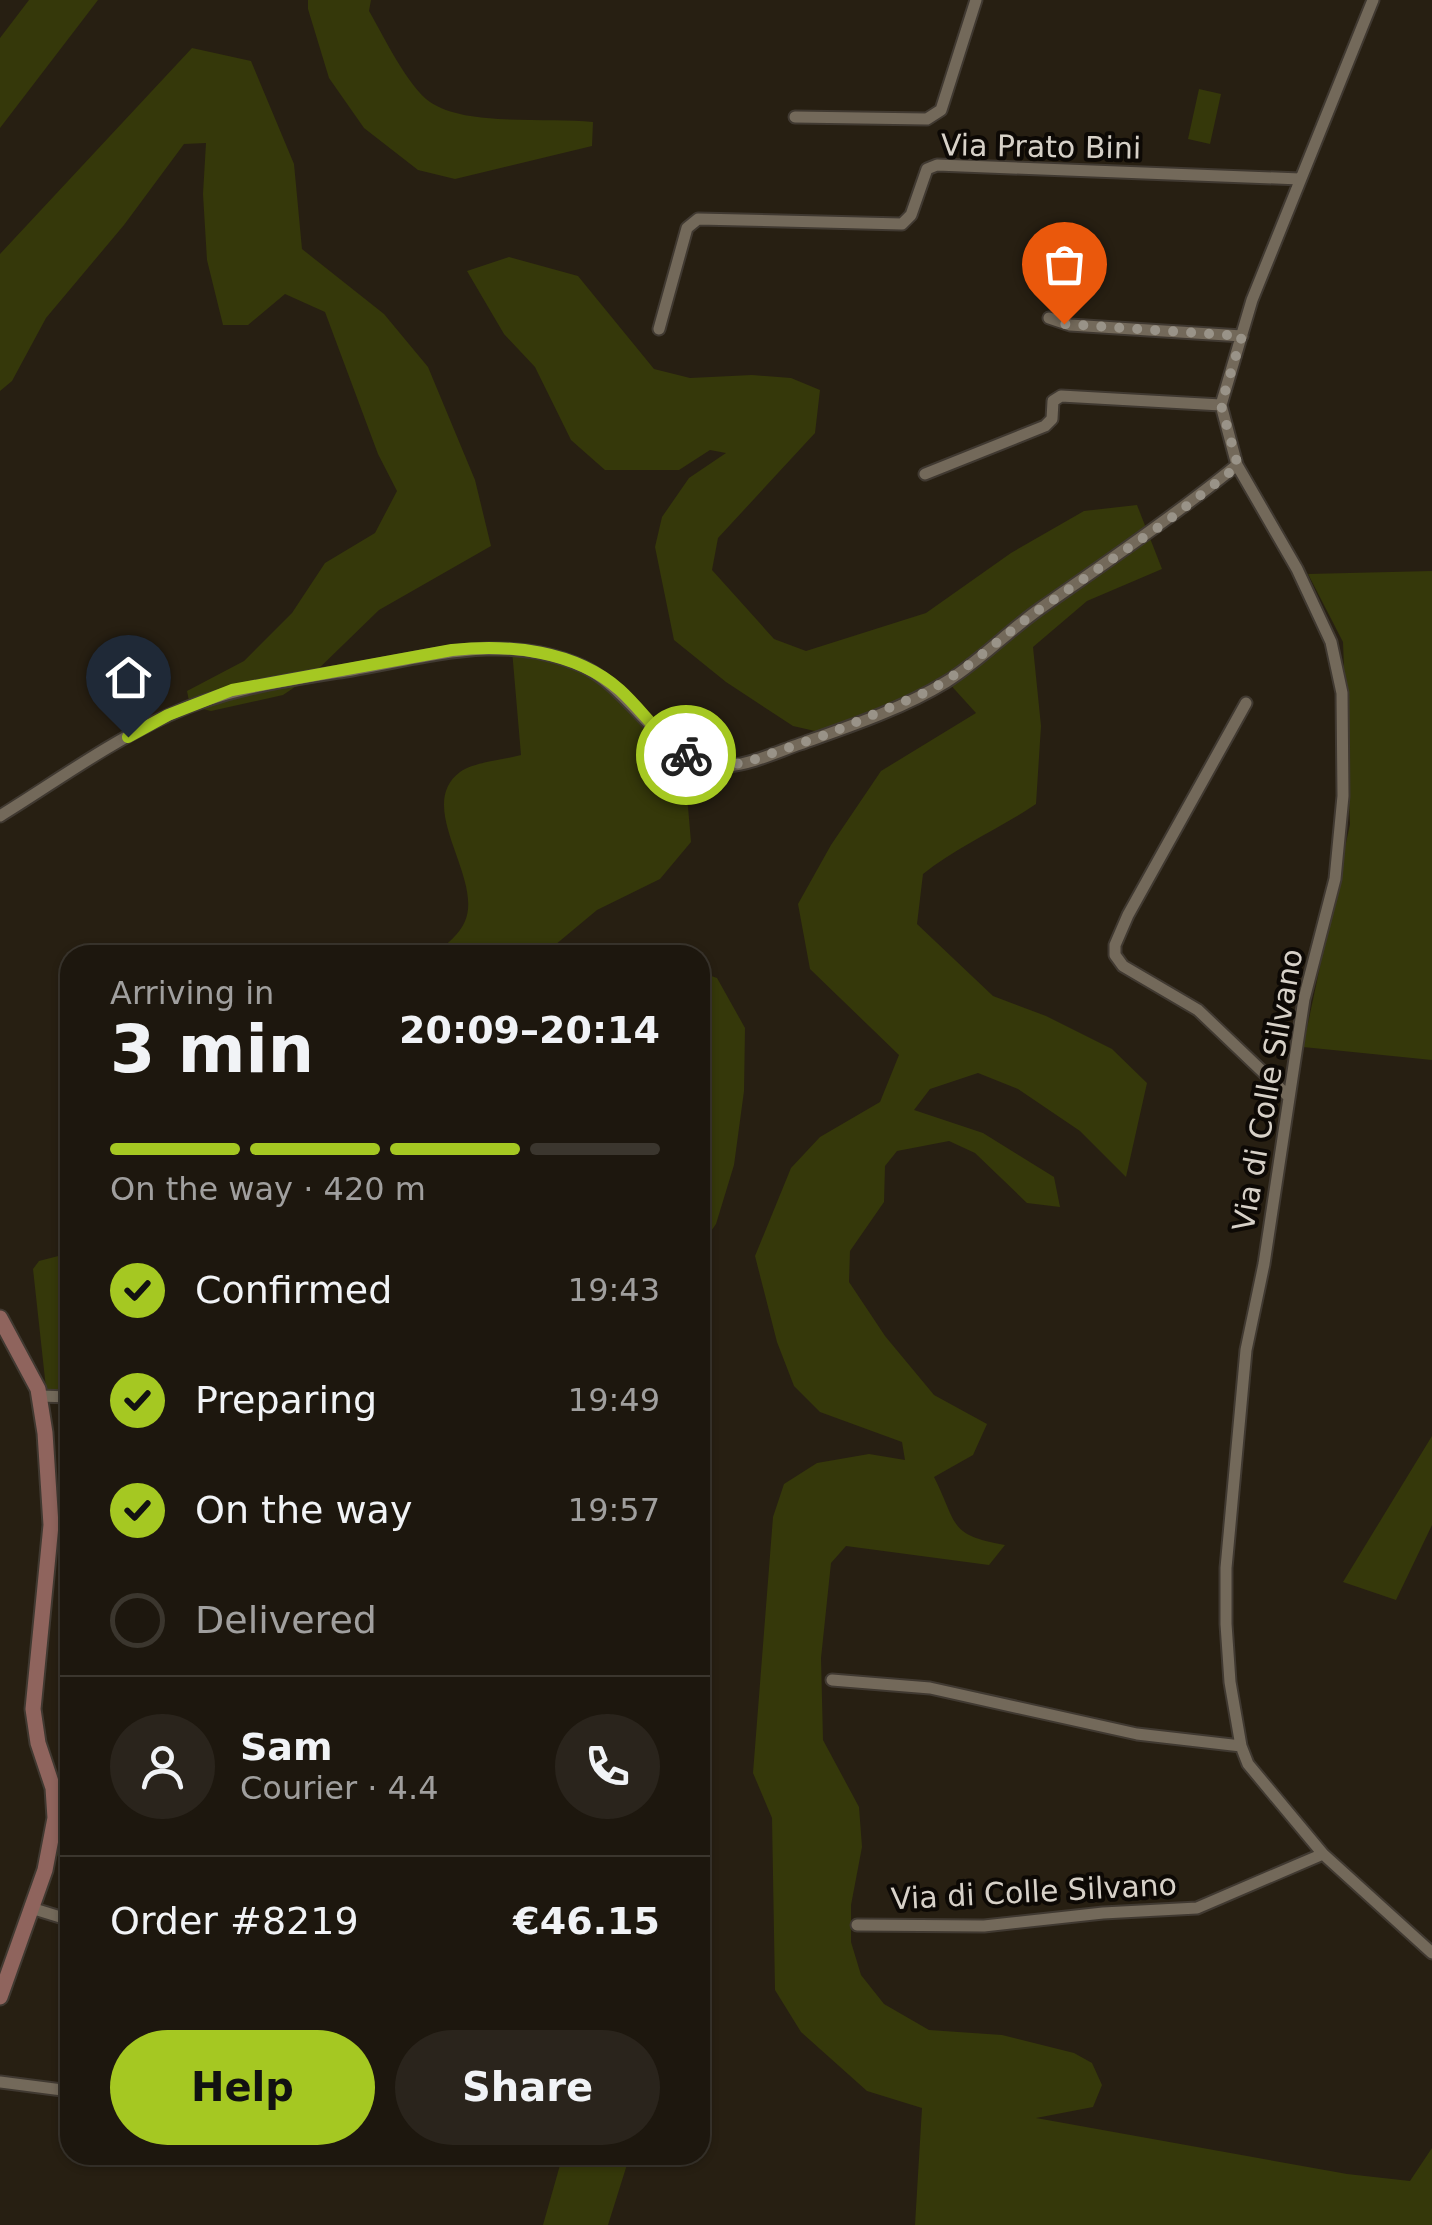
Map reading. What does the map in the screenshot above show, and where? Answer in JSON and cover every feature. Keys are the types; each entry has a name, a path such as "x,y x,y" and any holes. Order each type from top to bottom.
{"street":[{"name":"Via Prato Bini","path":"795,117 936,116 976,0"},
{"path":"0,816 158,720 216,696 252,686 463,649 525,651 579,664 618,688 666,740 696,761 718,766 744,763 828,734 947,681 1020,623 1166,522 1238,466 1221,405 1300,179 1372,0"},
{"name":"Via Prato Bini","path":"659,329 687,228 695,220 902,224 911,216 926,169 940,165 1300,179"},
{"path":"1049,318 1070,325 1242,336"},
{"path":"925,474 1045,426 1052,418 1053,400 1061,396 1221,405"},
{"name":"Via di Colle Silvano","path":"1238,466 1331,642 1341,686 1343,796 1338,861 1308,983 1264,1264 1246,1350 1226,1568 1228,1655 1240,1746 1263,1785 1323,1854 1432,1953"},
{"path":"1246,703 1128,915 1114,955 1123,966 1198,1010 1288,1096"},
{"path":"0,1318 40,1396 51,1524 34,1709 38,1744 54,1788 55,1818 44,1870 0,1997"},
{"path":"40,1396 60,1397"},
{"path":"832,1680 937,1689 1137,1734 1240,1746"},
{"name":"Via di Colle Silvano","path":"857,1925 984,1926 1197,1908 1323,1854"},
{"path":"31,1908 60,1917"},
{"path":"0,2082 60,2089"}],"green space":[{"path":"29,0 98,0 0,128 0,38"},
{"path":"308,0 371,0 369,11 413,85 445,110 486,118 593,122 592,146 455,179 418,170 364,128 329,78"},
{"path":"192,48 251,61 294,164 302,249 384,314 428,367 475,480 491,546 379,610 310,677 283,695 211,711 190,706 187,691 244,661 292,613 325,563 375,533 397,491 378,454 325,312 285,294 248,325 223,325 207,260 203,194 206,143 184,144 124,225 46,318 12,381 0,391 0,254"},
{"path":"1199,89 1221,94 1210,144 1188,139"},
{"path":"509,257 578,276 654,369 690,378 791,378 820,390 815,433 718,538 712,570 774,639 806,651 926,613 1011,553 1084,511 1137,505 1162,569 1087,601 1033,647 1041,726 1036,804 923,874 917,924 993,996 1046,1016 1112,1049 1147,1083 1126,1177 1080,1131 1018,1089 978,1073 930,1089 914,1110 983,1133 1054,1177 1060,1207 1027,1203 975,1153 949,1141 897,1151 885,1166 884,1202 850,1251 849,1282 885,1336 934,1395 987,1424 973,1455 934,1477 952,1517 964,1532 1005,1545 989,1565 846,1546 831,1563 821,1658 823,1740 859,1807 862,1847 851,1905 851,1942 861,1975 884,2004 929,2030 1002,2035 1074,2053 1092,2063 1102,2085 1093,2107 1036,2118 1347,2174 1410,2181 1432,2148 1432,2225 915,2225 922,2108 867,2091 801,2032 775,1990 772,1818 753,1773 773,1517 784,1484 817,1463 869,1454 905,1460 902,1442 820,1412 794,1386 777,1342 755,1256 791,1168 820,1137 880,1102 899,1055 810,969 798,904 831,845 881,771 976,713 947,681 828,734 793,726 726,682 674,640 655,547 662,517 689,478 726,453 710,450 679,470 605,470 571,440 535,367 504,334 467,271"},
{"path":"1432,571 1432,1060 1303,1047 1350,824 1343,642 1308,574"},
{"path":"512,650 591,670 665,740 687,795 691,842 660,879 597,910 555,945 445,945 462,927 468,909 467,890 447,826 447,787 466,769 521,755"},
{"path":"710,976 717,978 745,1028 744,1091 734,1165 710,1233"},
{"path":"60,1256 60,1393 46,1388 33,1269 39,1261"},
{"path":"1432,1436 1432,1525 1396,1600 1343,1582"},
{"path":"60,1774 60,1804 56,1780"},
{"path":"560,2165 627,2165 608,2225 543,2225"}],"way so far":[{"path":"686,755 712,766 744,763 828,734 931,690 1238,466 1221,405 1242,336 1064,324"}],"route":[{"path":"128,737 168,715 232,690 452,650 486,648 552,656 592,670 618,688 666,740 686,755"}]}
